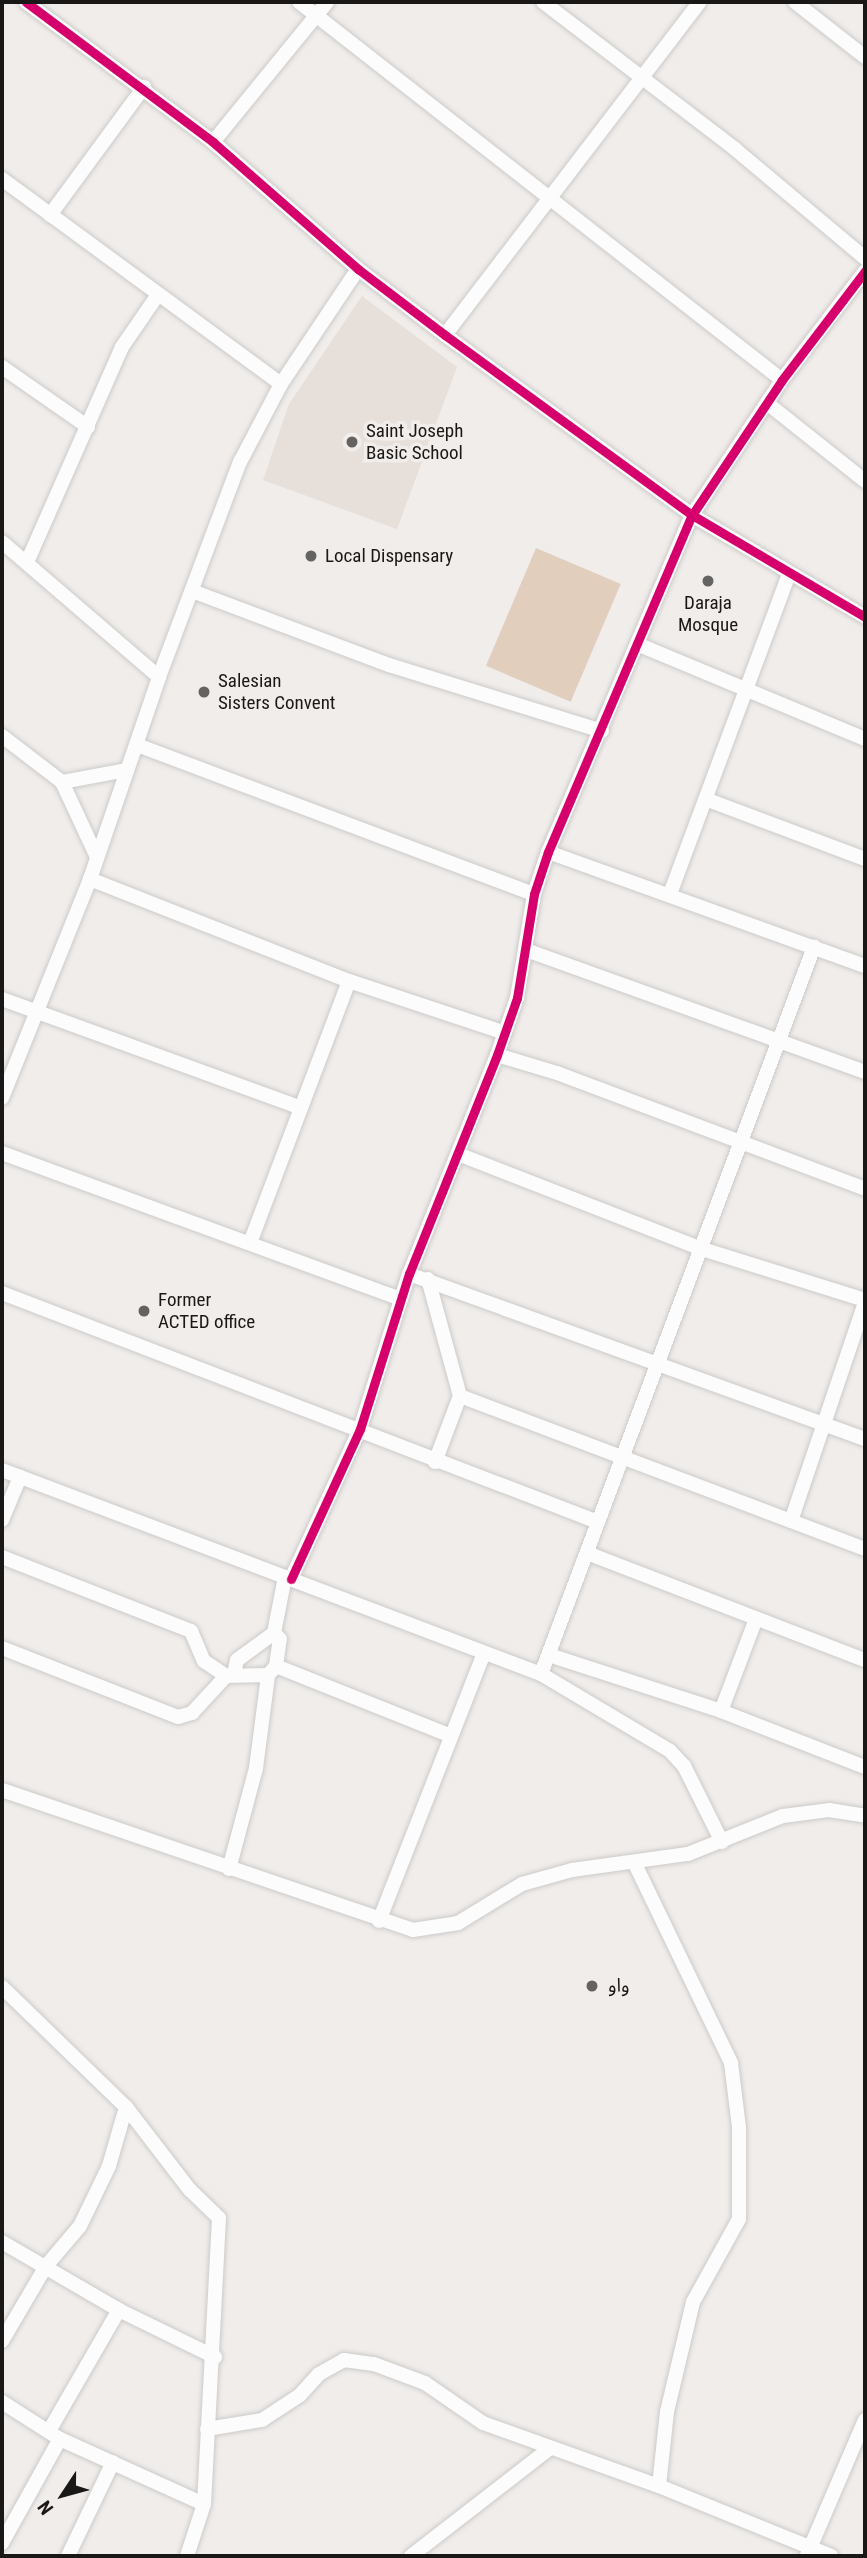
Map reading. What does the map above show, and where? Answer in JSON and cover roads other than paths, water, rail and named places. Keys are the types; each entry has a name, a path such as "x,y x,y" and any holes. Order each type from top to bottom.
{"street":[{"path":"26,2 144,87 213,142 358,269 446,335 692,515 865,617"},
{"path":"299,2 548,200 782,380"},
{"path":"213,142 327,2"},
{"path":"543,2 735,149 865,258"},
{"path":"446,335 701,2"},
{"path":"795,2 865,57"},
{"path":"50,215 144,87"},
{"path":"2,179 157,296 281,384"},
{"path":"2,1098 90,879 159,677 240,462 281,384 358,269"},
{"path":"2,1648 178,1717 192,1713 230,1675 237,1660 274,1633 288,1578 360,1429 408,1274 505,1034 526,950 534,894 548,852 602,731 636,644 692,515 782,380 865,271"},
{"path":"28,560 122,347 157,296"},
{"path":"2,368 88,427"},
{"path":"767,403 865,481"},
{"path":"2,542 28,560 159,677"},
{"path":"670,894 708,800 744,688 789,574"},
{"path":"192,591 389,665 602,731"},
{"path":"636,644 865,739"},
{"path":"2,736 62,782 97,857"},
{"path":"136,745 534,894"},
{"path":"62,782 127,770"},
{"path":"708,800 865,859"},
{"path":"548,852 865,966"},
{"path":"90,879 349,981 505,1034"},
{"path":"541,1674 814,947"},
{"path":"526,950 865,1072"},
{"path":"250,1243 299,1107 349,981"},
{"path":"2,999 299,1107"},
{"path":"497,1055 557,1073 739,1144 865,1189"},
{"path":"2,1153 401,1299"},
{"path":"458,1154 699,1248 865,1301 827,1424 791,1521"},
{"path":"408,1274 658,1361 865,1439"},
{"path":"428,1279 460,1396 435,1462"},
{"path":"2,1293 360,1429 435,1462 598,1522"},
{"path":"460,1396 865,1549"},
{"path":"2,1471 484,1655 541,1674 670,1751 684,1766 722,1842"},
{"path":"2,1520 20,1477"},
{"path":"587,1553 865,1660"},
{"path":"2,1557 191,1631 204,1661 230,1675 272,1671 451,1736"},
{"path":"721,1711 756,1619"},
{"path":"229,1869 256,1768 280,1639 274,1633"},
{"path":"379,1921 484,1655"},
{"path":"549,1655 721,1711 865,1767"},
{"path":"2,1790 379,1921 413,1930 439,1929 522,1884 572,1870 635,1864 722,1842 783,1816 829,1811 865,1816"},
{"path":"635,1864 731,2063 740,2127 739,2220 693,2302 667,2412 659,2486"},
{"path":"2,1987 126,2107 190,2190 219,2218 215,2357 207,2429 204,2504 187,2556"},
{"path":"2,2342 46,2266 80,2226 109,2166 126,2107"},
{"path":"2,2242 119,2310 215,2357"},
{"path":"2,2543 119,2310"},
{"path":"207,2429 262,2420 344,2360 374,2364 425,2383 483,2423 549,2449 659,2486 808,2552 831,2556"},
{"path":"2,2402 55,2435 204,2504"},
{"path":"808,2552 865,2420"},
{"path":"411,2556 549,2449"},
{"path":"68,2556 113,2462"},
{"path":"2,2553 7,2556"}],"place":[{"name":"Saint Joseph Basic School","path":"352,442"},
{"name":"Local Dispensary","path":"311,556"},
{"name":"Daraja Mosque","path":"708,581"},
{"name":"Salesian Sisters Convent","path":"204,692"},
{"name":"Former ACTED office","path":"144,1311"},
{"name":"واو","path":"592,1986"}]}
